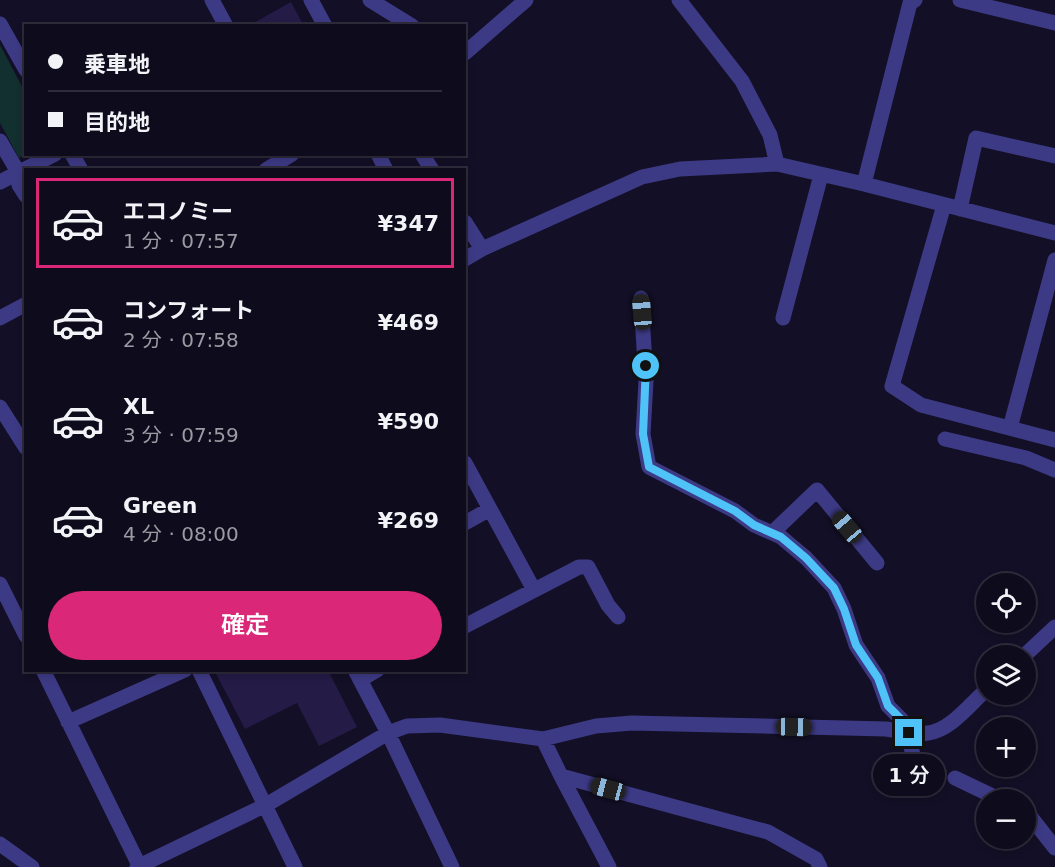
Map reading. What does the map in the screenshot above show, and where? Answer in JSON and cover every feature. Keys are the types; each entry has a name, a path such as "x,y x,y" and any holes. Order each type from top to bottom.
{"street":[{"path":"212,0 225,24"},
{"path":"311,0 324,24"},
{"path":"370,0 409,24"},
{"path":"466,52 526,0"},
{"path":"679,0 742,81 770,135 777,164"},
{"path":"864,184 910,3 915,0"},
{"path":"960,0 1055,23"},
{"path":"0,24 24,66"},
{"path":"960,209 976,138 1055,156"},
{"path":"0,141 18,172 19,185 24,193"},
{"path":"26,168 51,156"},
{"path":"269,168 289,156"},
{"path":"466,257 642,177 680,169 777,164 1055,233"},
{"path":"0,182 24,169"},
{"path":"783,318 821,175"},
{"path":"944,205 892,386 921,405 1055,440"},
{"path":"466,224 482,249"},
{"path":"1010,428 1055,260"},
{"path":"640,298 646,381 643,434 649,467 735,511 754,525 781,537 806,558 834,588 856,645 878,678 888,706 905,723 913,755"},
{"path":"0,318 24,305"},
{"path":"0,407 24,445"},
{"path":"945,439 1026,458 1055,470"},
{"path":"466,465 534,590"},
{"path":"772,533 817,490 877,563"},
{"path":"466,522 490,509"},
{"path":"466,625 579,567 588,567 608,605 618,617"},
{"path":"0,585 24,632"},
{"path":"1036,645 1055,627"},
{"path":"44,672 139,867 266,806 388,733 407,726 440,725 543,739 596,726 632,723 886,729 909,733 930,733 945,727 976,699"},
{"path":"68,722 180,672"},
{"path":"200,672 295,867"},
{"path":"357,675 388,733 452,867"},
{"path":"543,739 609,867"},
{"path":"561,776 768,832 816,859 820,867"},
{"path":"955,778 978,789"},
{"path":"1036,824 1055,848"},
{"path":"0,844 32,867"}],"green space":[{"path":"0,45 24,90 24,155 19,158 0,123"}],"building":[{"path":"291,2 303,24 252,24"},
{"path":"215,672 329,672 357,727 319,746 297,703 245,729"}],"route":[{"path":"646,366 643,434 649,467 735,511 754,525 781,537 806,558 834,588 856,645 878,678 888,706 905,723 909,733"}]}
